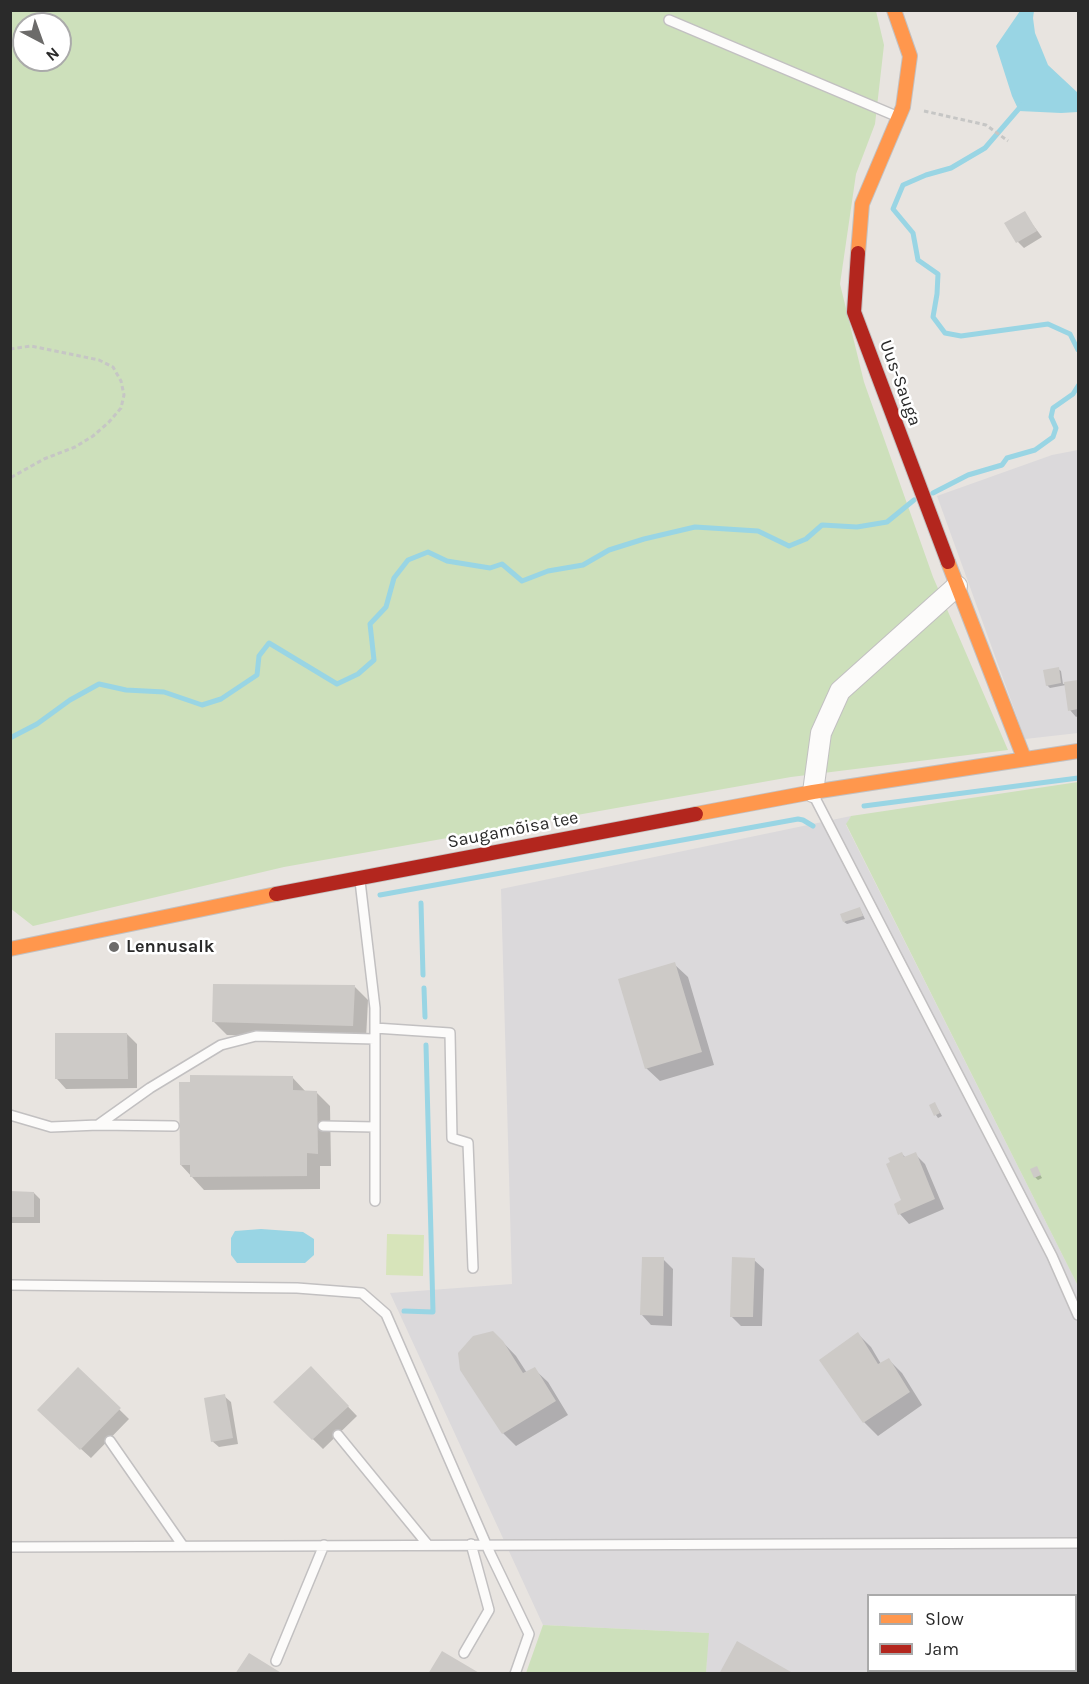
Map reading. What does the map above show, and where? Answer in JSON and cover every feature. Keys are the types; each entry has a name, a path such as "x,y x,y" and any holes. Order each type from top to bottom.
{"street":[{"name":"Uus-Sauga","path":"894,10 910,56 901,112 862,204 854,312 1024,758"},
{"path":"813,792 822,733 840,691 957,586"},
{"name":"Saugamõisa tee","path":"15,948 359,877 813,792 1078,751"}],"lane":[{"path":"669,20 901,112"},
{"path":"813,792 832,833 1052,1256 1078,1315"},
{"path":"359,877 375,1008 375,1201"},
{"path":"137,933 183,913"},
{"path":"15,948 84,945"},
{"path":"375,1028 450,1033 452,1138 468,1143 473,1268"},
{"path":"98,1125 150,1088 221,1045 256,1036 375,1039"},
{"path":"10,1115 51,1127 174,1126"},
{"path":"323,1126 375,1127"},
{"path":"10,1285 297,1288 362,1293 386,1314 486,1544 529,1634 514,1674"},
{"path":"338,1434 428,1545"},
{"path":"110,1441 183,1546"},
{"path":"10,1547 1078,1543"},
{"path":"464,1653 489,1610 471,1544"},
{"path":"276,1661 324,1545"}],"path":[{"path":"901,112 986,125 1008,141"},
{"path":"10,349 31,346 99,360 113,367 121,381 124,394 121,408 93,436 10,478"}],"shaded area":[{"path":"1078,450 1078,733 1025,739 937,496 1052,455"},
{"path":"851,816 846,825 1078,1286 1078,1603 1077,1594 867,1594 867,1672 957,1672 956,1674 706,1673 708,1633 543,1625 390,1293 512,1284 501,889"}],"green space":[{"path":"10,11 876,11 884,45 875,124 856,174 840,284 864,382 933,577 1008,750 791,777 284,867 33,926 10,908"},
{"path":"1078,782 1078,1286 846,824 851,816"},
{"path":"387,1234 424,1235 423,1276 386,1275"},
{"path":"1078,1603 1078,1673 956,1673 1077,1672"},
{"path":"543,1625 709,1633 706,1673 526,1673"}],"water":[{"path":"1020,11 1034,11 1035,33 1048,65 1078,93 1078,112 1019,111 996,46"},
{"path":"261,1229 303,1232 314,1239 314,1255 305,1263 237,1263 231,1255 231,1238 235,1231"}],"building":[{"path":"1025,211 1037,231 1016,243 1004,223"},
{"path":"1059,667 1061,683 1046,686 1043,670"},
{"path":"1078,680 1078,709 1068,711 1064,682"},
{"path":"860,907 863,916 843,922 840,914"},
{"path":"675,962 702,1052 645,1069 618,979"},
{"path":"213,984 355,985 353,1026 212,1022"},
{"path":"55,1033 127,1033 128,1079 55,1079"},
{"path":"190,1075 293,1076 293,1090 317,1091 318,1154 307,1153 307,1176 190,1177 190,1165 180,1165 179,1082 190,1082"},
{"path":"935,1102 940,1113 934,1116 929,1105"},
{"path":"902,1152 904,1157 916,1152 935,1199 898,1215 894,1204 901,1200 886,1164 890,1162 888,1158"},
{"path":"1037,1166 1041,1175 1034,1178 1030,1169"},
{"path":"10,1191 34,1192 34,1217 10,1217"},
{"path":"642,1257 664,1257 663,1316 640,1315"},
{"path":"732,1257 755,1258 753,1317 730,1317"},
{"path":"493,1331 503,1341 523,1373 535,1367 556,1401 502,1434 460,1370 458,1353 473,1336"},
{"path":"858,1332 878,1364 889,1358 910,1392 863,1423 819,1360"},
{"path":"311,1366 349,1406 312,1440 273,1402"},
{"path":"78,1367 121,1408 80,1450 37,1410"},
{"path":"225,1394 233,1438 211,1442 204,1398"},
{"path":"737,1641 791,1672 790,1674 719,1674"},
{"path":"442,1651 481,1674 428,1674"},
{"path":"249,1653 283,1674 235,1674"},
{"path":"878,1672 936,1672 934,1674 876,1674"}],"waterway":[{"path":"1022,105 985,148 951,168 903,185 893,209 913,233 918,260 938,274 933,317 945,333 961,336 1048,324 1070,334 1078,350"},
{"path":"933,493 968,475 1002,465 1007,458 1035,450 1053,437 1056,428 1051,417 1053,408 1073,394 1078,386"},
{"path":"10,738 37,724 70,700 99,684 126,690 164,692 202,705 221,699 257,675 259,656 269,643 337,684 358,674 374,660 370,624 386,607 394,578 408,560 428,552 447,561 490,568 502,564 522,581 548,571 583,565 609,550 644,539 695,527 758,531 789,546 806,539 822,525 857,527 887,522 914,500"},
{"path":"864,806 1078,778"},
{"path":"380,895 798,819 813,826"},
{"path":"421,903 423,975"},
{"path":"424,988 425,1017"},
{"path":"404,1311 433,1312 426,1045"}],"traffic: slow":[{"path":"858,253 862,204 903,107 910,56 894,10"},
{"path":"948,562 1024,758"},
{"path":"696,814 813,792 1078,751"},
{"path":"10,949 276,894"}],"traffic: jam":[{"path":"858,253 854,312 948,562"},
{"path":"276,894 696,814"}],"place":[{"name":"Lennusalk","path":"114,947"}]}
